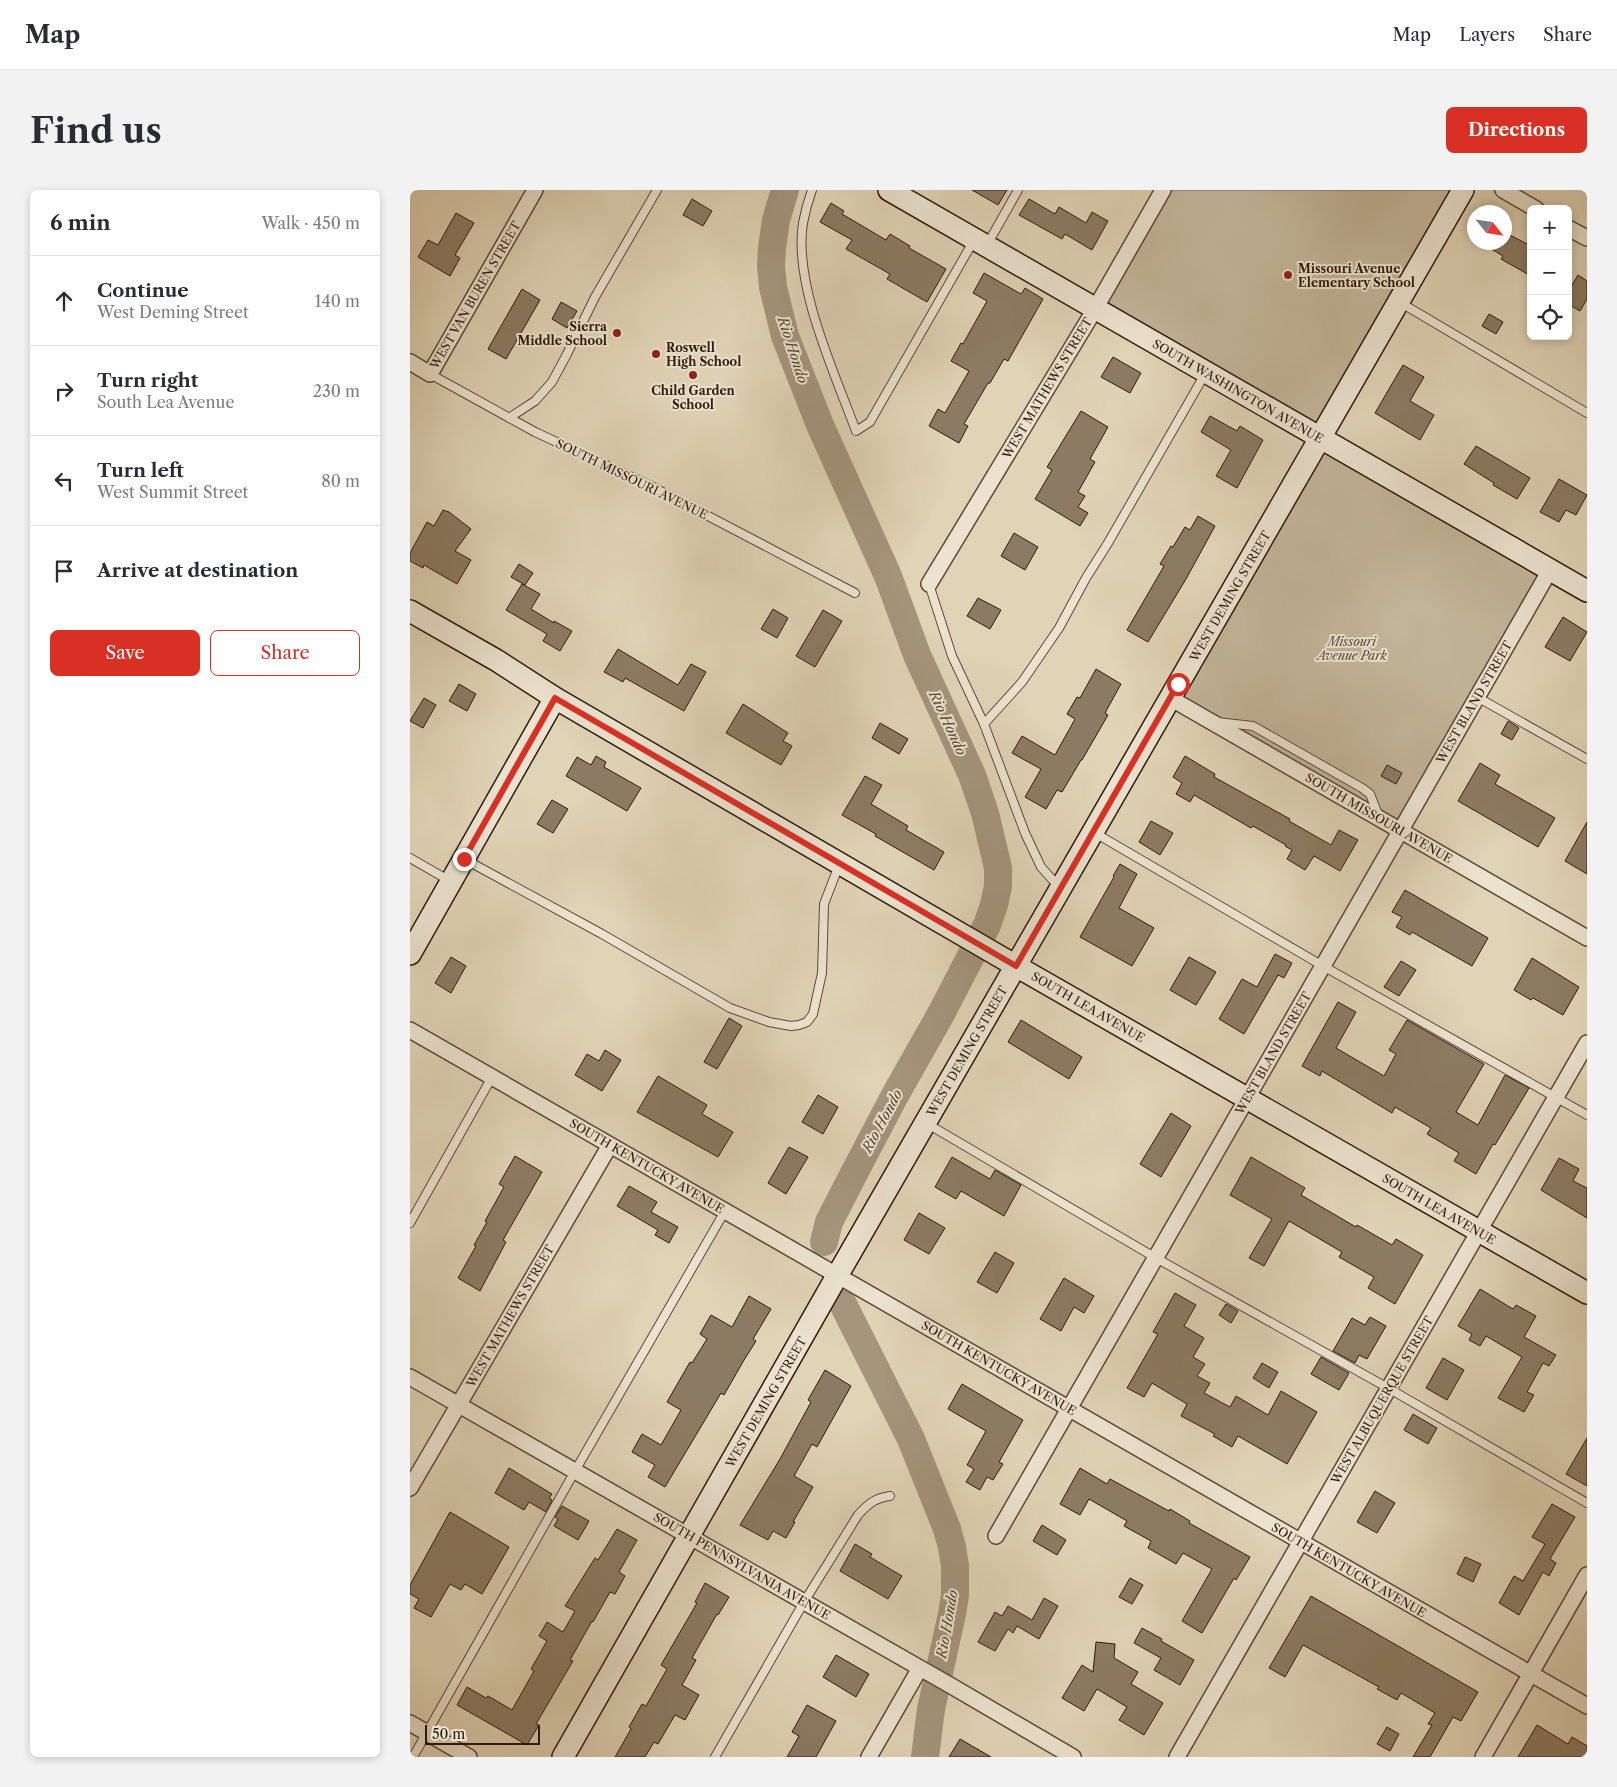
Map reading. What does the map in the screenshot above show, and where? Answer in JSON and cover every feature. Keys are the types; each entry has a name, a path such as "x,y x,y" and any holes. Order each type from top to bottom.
{"street":[{"name":"WEST VAN BUREN STREET","path":"430,374 535,190"},
{"name":"SOUTH WASHINGTON AVENUE","path":"889,190 1587,591"},
{"name":"WEST MATHEWS STREET","path":"929,584 1164,190"},
{"name":"WEST DEMING STREET","path":"563,1757 837,1276 1463,190"},
{"path":"1503,190 1529,205"},
{"path":"1572,230 1587,238"},
{"name":"SOUTH MISSOURI AVENUE","path":"410,362 430,374"},
{"name":"WEST BLAND STREET","path":"996,1536 1550,570"},
{"name":"SOUTH LEA AVENUE","path":"410,611 496,660 555,698 1016,966 1587,1293"},
{"path":"410,954 555,698"},
{"name":"SOUTH MISSOURI AVENUE","path":"1170,698 1587,938"},
{"name":"SOUTH KENTUCKY AVENUE","path":"410,1030 1587,1706"},
{"name":"WEST ALBUQUERQUE STREET","path":"1177,1757 1587,1042"},
{"name":"WEST MATHEWS STREET","path":"410,1488 610,1144"},
{"name":"SOUTH PENNSYLVANIA AVENUE","path":"410,1377 1073,1757"},
{"path":"1483,1757 1587,1576"},
{"path":"869,1757 920,1668"},
{"path":"410,1723 469,1757"}],"lane":[{"path":"510,418 535,400 552,382 595,297 657,190"},
{"path":"812,190 803,224 804,275 814,318 856,431 870,422 980,243 1018,190"},
{"path":"1399,302 1587,413"},
{"path":"984,724 1007,701 1022,682 1059,628 1206,372"},
{"name":"SOUTH MISSOURI AVENUE","path":"430,374 556,443 651,486 855,593"},
{"path":"929,584 952,656 984,724 1025,832 1037,858 1050,878 1061,889"},
{"path":"1477,697 1587,759"},
{"path":"1094,832 1323,966 1587,1115"},
{"path":"410,858 451,882"},
{"path":"464,859 602,934 730,1008 762,1020 791,1026 799,1026 807,1022 813,1014 822,973 824,904 840,863"},
{"path":"410,1222 492,1077"},
{"path":"926,1123 1156,1258 1388,1388 1587,1503"},
{"path":"413,1757 575,1471 726,1211"},
{"path":"715,1757 804,1602 858,1515 868,1504 878,1498 890,1496"}],"green space":[{"path":"1171,190 1456,190 1319,428 1105,306"},
{"name":"Missouri Avenue Park","path":"1321,438 1550,570 1400,831 1170,698"}],"building":[{"path":"972,190 1007,190 998,205"},
{"path":"692,199 712,211 703,226 683,215"},
{"path":"1029,199 1055,214 1059,207 1086,223 1092,212 1108,221 1092,250 1065,234 1062,239 1019,215"},
{"path":"831,203 844,211 842,214 886,240 890,234 910,246 909,248 946,269 927,302 887,279 890,274 846,249 852,240 820,222"},
{"path":"456,213 474,223 455,255 460,258 450,276 418,257 428,240 438,245"},
{"path":"1512,236 1527,244 1527,274 1501,259 1503,256 1493,250 1512,250"},
{"path":"984,273 1021,294 1025,288 1043,299 1008,361 1004,359 964,424 968,426 959,443 929,426 938,409 945,413 969,371 951,361 961,343 963,344 987,301 973,293"},
{"path":"1578,275 1587,281 1587,299 1580,311 1572,306 1572,285"},
{"path":"522,289 540,300 506,359 488,349"},
{"path":"561,302 577,311 567,328 552,319"},
{"path":"1489,314 1503,322 1496,334 1482,326"},
{"path":"1113,357 1141,373 1130,393 1101,377"},
{"path":"1403,365 1424,377 1410,401 1434,415 1420,440 1375,413"},
{"path":"1081,411 1108,427 1090,459 1095,462 1078,492 1085,496 1078,507 1088,513 1080,526 1035,499 1052,470 1047,467"},
{"path":"1210,416 1237,431 1240,426 1263,440 1237,488 1216,476 1231,450 1201,432"},
{"path":"1476,446 1530,478 1517,499 1493,485 1494,483 1464,464"},
{"path":"1559,479 1587,495 1576,515 1566,510 1559,522 1540,512"},
{"path":"443,510 449,512 471,529 455,551 471,560 457,584 424,565 423,568 410,561 410,553 427,522 434,526"},
{"path":"1198,516 1215,526 1148,642 1127,630 1164,566 1160,564 1171,546 1173,547 1185,527 1190,530"},
{"path":"1014,533 1038,547 1025,570 1001,556"},
{"path":"519,564 533,573 525,585 511,577"},
{"path":"522,584 540,594 531,609 572,631 560,651 543,641 547,634 506,610"},
{"path":"978,598 1001,610 990,629 967,616"},
{"path":"773,609 788,618 777,638 761,629"},
{"path":"823,610 842,621 815,667 796,656"},
{"path":"1563,617 1587,632 1570,661 1545,647"},
{"path":"618,649 678,685 691,664 706,672 684,711 625,678 623,682 604,672"},
{"path":"1096,669 1121,684 1105,713 1108,715 1082,760 1062,792 1057,790 1046,809 1025,797 1041,769 1012,753 1022,736 1055,755 1075,719 1067,714 1077,697 1080,698"},
{"path":"459,684 476,694 467,711 449,701"},
{"path":"424,698 436,705 423,728 410,721"},
{"path":"743,704 788,733 783,741 792,746 781,765 726,733"},
{"path":"1508,721 1519,728 1512,740 1501,734"},
{"path":"880,723 908,739 899,754 872,738"},
{"path":"596,756 606,762 604,767 641,788 627,811 566,776 577,757 591,765"},
{"path":"1185,756 1215,774 1214,777 1290,819 1289,821 1331,845 1339,830 1358,840 1340,871 1314,856 1305,870 1287,859 1292,850 1286,845 1253,826 1251,828 1194,795 1190,802 1176,794 1182,783 1173,777"},
{"path":"1480,763 1500,775 1495,784 1555,818 1538,847 1458,801"},
{"path":"1387,765 1402,773 1396,784 1381,776"},
{"path":"865,776 882,785 871,804 908,826 906,830 944,852 934,870 842,815"},
{"path":"552,800 568,809 553,833 537,824"},
{"path":"1151,821 1173,833 1160,855 1139,842"},
{"path":"1587,822 1587,874 1565,861"},
{"path":"1120,864 1137,874 1119,908 1154,928 1132,966 1080,937"},
{"path":"1405,890 1488,938 1472,966 1412,932 1410,935 1396,927 1402,917 1392,912"},
{"path":"1275,954 1292,963 1284,978 1278,975 1244,1034 1219,1019 1242,979 1257,987"},
{"path":"451,957 466,966 451,993 435,983"},
{"path":"1189,957 1216,972 1196,1005 1170,990"},
{"path":"1532,958 1579,987 1563,1015 1533,998 1531,1000 1514,990"},
{"path":"1401,961 1416,970 1399,996 1384,987"},
{"path":"1338,1002 1356,1012 1336,1048 1384,1076 1396,1054 1389,1050 1407,1020 1484,1064 1456,1112 1478,1125 1505,1075 1529,1088 1476,1174 1454,1161 1459,1153 1427,1134 1431,1128 1395,1107 1392,1113 1322,1071 1320,1076 1302,1066"},
{"path":"729,1018 742,1026 717,1069 704,1062"},
{"path":"1021,1020 1082,1057 1069,1079 1008,1042"},
{"path":"605,1050 621,1060 602,1091 575,1075 587,1054 599,1061"},
{"path":"658,1076 707,1105 702,1114 733,1132 718,1157 637,1112"},
{"path":"818,1095 838,1107 823,1134 802,1122"},
{"path":"1171,1113 1191,1126 1161,1177 1140,1164"},
{"path":"789,1147 808,1157 786,1194 768,1183"},
{"path":"515,1156 542,1172 503,1240 506,1242 480,1291 458,1278 476,1246 474,1245 487,1222 485,1221 504,1187 499,1184"},
{"path":"952,1157 990,1179 995,1170 1021,1185 1004,1216 961,1191 956,1199 935,1187"},
{"path":"1251,1157 1305,1188 1301,1195 1356,1227 1357,1225 1392,1245 1396,1239 1423,1255 1395,1304 1368,1288 1374,1277 1339,1257 1342,1252 1289,1221 1264,1266 1249,1258 1272,1219 1230,1195"},
{"path":"1559,1158 1579,1169 1573,1181 1587,1188 1587,1218 1541,1190"},
{"path":"629,1186 657,1202 651,1212 678,1227 669,1243 655,1235 658,1230 617,1206"},
{"path":"919,1213 945,1228 929,1254 904,1240"},
{"path":"995,1252 1014,1263 997,1293 977,1282"},
{"path":"1064,1278 1094,1296 1084,1313 1074,1307 1061,1331 1040,1319"},
{"path":"1480,1289 1513,1309 1516,1305 1536,1316 1524,1337 1556,1355 1549,1366 1543,1363 1527,1392 1534,1395 1524,1412 1498,1398 1522,1357 1486,1336 1480,1346 1469,1340 1472,1334 1458,1326"},
{"path":"1175,1293 1196,1305 1184,1326 1204,1338 1193,1357 1205,1364 1197,1376 1210,1383 1204,1393 1230,1407 1236,1396 1268,1415 1281,1391 1317,1412 1287,1464 1238,1436 1232,1447 1213,1436 1215,1434 1181,1416 1187,1404 1152,1383 1144,1397 1127,1388 1158,1334 1153,1332"},
{"path":"749,1296 771,1309 753,1339 756,1341 724,1395 721,1393 665,1487 648,1477 655,1465 632,1452 642,1434 661,1445 681,1410 667,1402 690,1362 692,1363 707,1339 700,1334 711,1315 732,1327"},
{"path":"1226,1304 1238,1311 1231,1323 1219,1315"},
{"path":"1370,1317 1386,1326 1367,1359 1359,1355 1355,1363 1333,1351 1352,1318 1365,1325"},
{"path":"1321,1357 1349,1373 1339,1390 1311,1374"},
{"path":"1443,1358 1464,1370 1447,1400 1426,1388"},
{"path":"1262,1363 1278,1372 1269,1388 1253,1378"},
{"path":"825,1370 851,1386 817,1447 812,1444 794,1476 813,1487 793,1522 795,1522 786,1538 773,1531 768,1540 740,1525 780,1459 811,1402 808,1400"},
{"path":"962,1384 1023,1420 999,1462 1003,1464 993,1480 987,1477 980,1490 966,1482 974,1469 967,1465 986,1431 948,1409"},
{"path":"1413,1414 1437,1428 1428,1444 1404,1430"},
{"path":"1587,1438 1587,1486 1566,1474"},
{"path":"509,1468 552,1494 549,1498 552,1500 546,1512 529,1502 524,1510 495,1493"},
{"path":"1080,1468 1107,1484 1110,1479 1169,1511 1170,1509 1190,1521 1189,1523 1250,1557 1236,1580 1234,1578 1202,1633 1182,1621 1212,1569 1183,1553 1176,1564 1148,1548 1151,1541 1124,1526 1127,1521 1089,1499 1080,1515 1060,1504"},
{"path":"1375,1491 1395,1503 1377,1533 1357,1522"},
{"path":"1552,1504 1575,1517 1550,1559 1556,1563 1549,1576 1543,1572 1519,1615 1499,1603 1514,1576 1523,1581 1545,1544 1532,1537"},
{"path":"562,1506 589,1521 578,1540 554,1526 558,1519 555,1517"},
{"path":"450,1512 509,1547 482,1594 465,1584 461,1590 450,1584 431,1617 414,1608 419,1599 410,1594 410,1585"},
{"path":"1042,1525 1066,1540 1057,1555 1033,1541"},
{"path":"617,1529 637,1540 619,1572 625,1576 615,1594 610,1592 592,1621 570,1660 573,1661 536,1724 539,1725 527,1745 457,1705 467,1687 486,1698 488,1696 512,1710 534,1671 531,1669 547,1641 539,1636 547,1622 563,1632 575,1611 565,1606 595,1558 598,1560"},
{"path":"855,1544 872,1554 870,1557 902,1576 888,1599 840,1571"},
{"path":"1465,1557 1481,1564 1473,1582 1457,1574"},
{"path":"1130,1578 1143,1585 1132,1604 1119,1597"},
{"path":"705,1583 729,1597 692,1658 696,1660 682,1685 699,1695 685,1720 675,1715 658,1744 654,1742 645,1757 615,1757 631,1729 629,1727 642,1704 646,1706 667,1669 661,1665 697,1603 695,1602"},
{"path":"1311,1596 1478,1692 1461,1721 1453,1717 1430,1757 1413,1757 1432,1725 1428,1724 1435,1713 1401,1693 1397,1700 1377,1689 1379,1687 1303,1645 1285,1677 1269,1668"},
{"path":"1044,1598 1058,1606 1039,1639 1017,1626 1013,1633 1008,1629 995,1651 978,1642 995,1612 1002,1616 1008,1606 1032,1620"},
{"path":"1142,1628 1194,1660 1180,1685 1154,1670 1161,1658 1134,1643"},
{"path":"1096,1642 1115,1644 1114,1658 1138,1672 1131,1684 1163,1703 1144,1735 1119,1720 1127,1707 1097,1689 1084,1711 1062,1698 1082,1665 1093,1672"},
{"path":"836,1655 869,1674 856,1697 823,1677"},
{"path":"807,1705 836,1721 816,1757 787,1757 799,1736 792,1732"},
{"path":"1537,1725 1568,1744 1572,1737 1587,1746 1587,1757 1518,1757"},
{"path":"1387,1727 1399,1734 1390,1751 1377,1744"},
{"path":"960,1739 991,1757 949,1757"}],"waterway":[{"name":"Rio Hondo","path":"785,190 776,220 771,266 773,287 785,336 820,425 888,576 917,655 972,775 985,813 998,868 998,886 987,925 849,1183 829,1222 824,1242"},
{"name":"Rio Hondo","path":"843,1304 911,1439 947,1529 952,1547 955,1566 955,1595 931,1709 925,1757"}],"place":[{"name":"Missouri Avenue Elementary School","path":"1288,275"},
{"name":"Sierra Middle School","path":"617,333"},
{"name":"Roswell High School","path":"656,354"},
{"name":"Child Garden School","path":"693,375"}],"route":[{"path":"464,859 555,698 1016,966 1178,684"}]}
